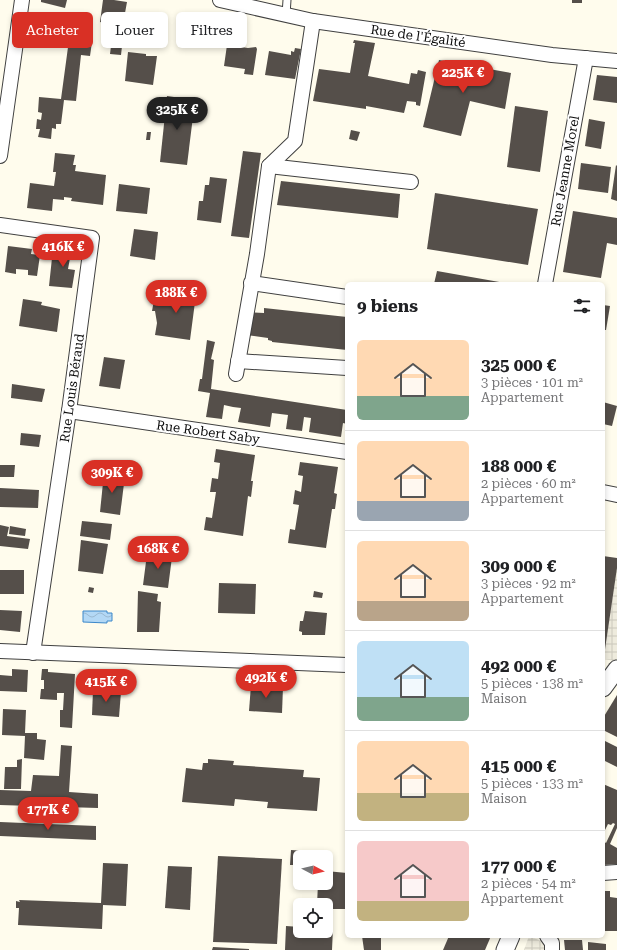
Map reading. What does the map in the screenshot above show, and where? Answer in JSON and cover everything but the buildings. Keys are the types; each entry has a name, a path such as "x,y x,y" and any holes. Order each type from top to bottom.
{"street":[{"path":"0,156 22,0"},
{"name":"Rue de l'Égalité","path":"220,0 313,21 552,55 617,62"},
{"path":"313,21 295,141 269,166 237,368 345,368"},
{"name":"Rue Jeanne Morel","path":"545,282 586,58"},
{"path":"269,166 411,182"},
{"name":"Rue Louis Béraud","path":"0,225 92,238 69,411 33,653"},
{"path":"251,283 345,297"},
{"name":"Rue Robert Saby","path":"69,411 345,452"},
{"path":"605,492 617,495"},
{"path":"0,651 345,665"},
{"path":"605,873 617,872"},
{"path":"505,950 510,938"},
{"path":"548,938 552,943 552,950"}],"lane":[{"path":"286,15 287,0"}],"shaded area":[{"path":"617,568 617,659 615,661 605,659 605,646"},
{"path":"528,938 539,940 547,947 547,950 524,950"}],"water":[{"path":"83,611 107,611 107,613 112,613 112,621 107,621 107,623 83,622"}]}
